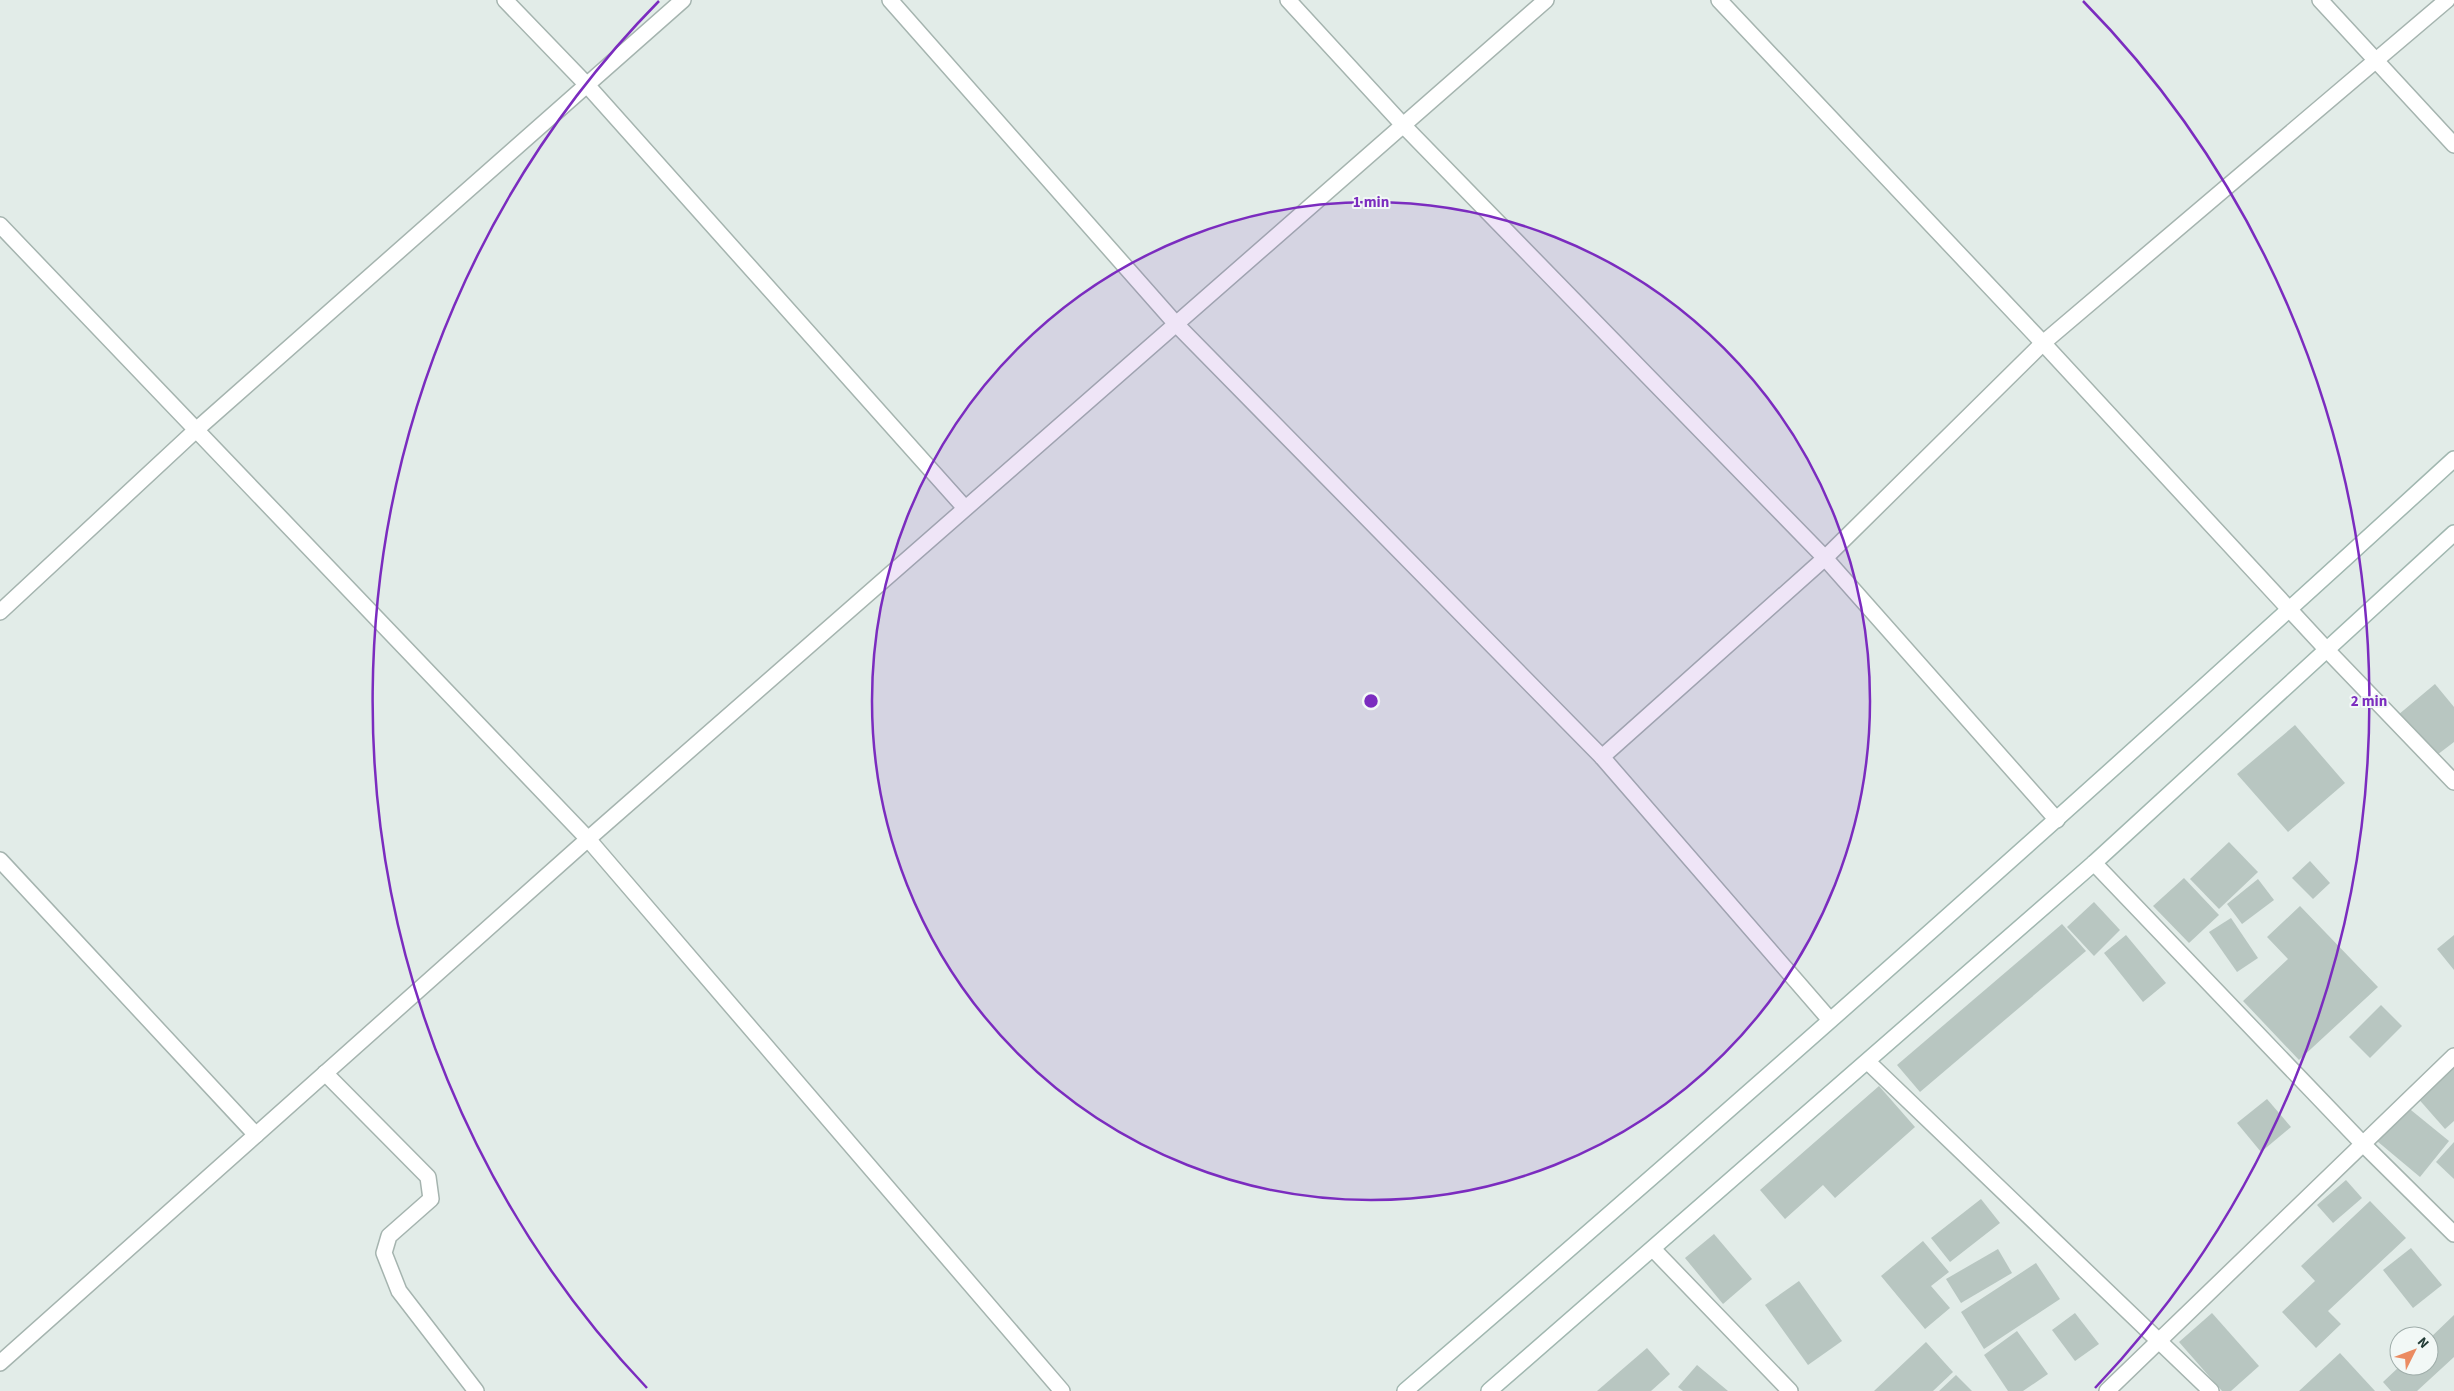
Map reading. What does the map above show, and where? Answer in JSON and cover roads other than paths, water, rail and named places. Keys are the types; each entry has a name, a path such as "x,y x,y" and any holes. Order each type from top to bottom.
{"street":[{"path":"505,0 587,85 965,508"},
{"path":"0,612 196,430 684,0"},
{"path":"890,0 1176,324 1602,756 1830,1020"},
{"path":"1288,0 1403,125 1825,558 2057,820"},
{"path":"0,1363 588,839 1546,0"},
{"path":"1719,0 2043,343 2327,650 2454,782"},
{"path":"2320,0 2454,145"},
{"path":"1602,756 1825,558 2043,343 2447,0"},
{"path":"0,225 588,839 1062,1391"},
{"path":"1405,1391 2057,820 2454,459"},
{"path":"1489,1391 1654,1249 2094,863 2454,533"},
{"path":"0,860 256,1135"},
{"path":"2094,863 2363,1144 2454,1234"},
{"path":"2107,1391 2454,1056"},
{"path":"1868,1062 2211,1391"},
{"path":"325,1073 428,1178 431,1199 389,1236 384,1253 399,1292 476,1391"},
{"path":"1654,1249 1790,1391"}]}
